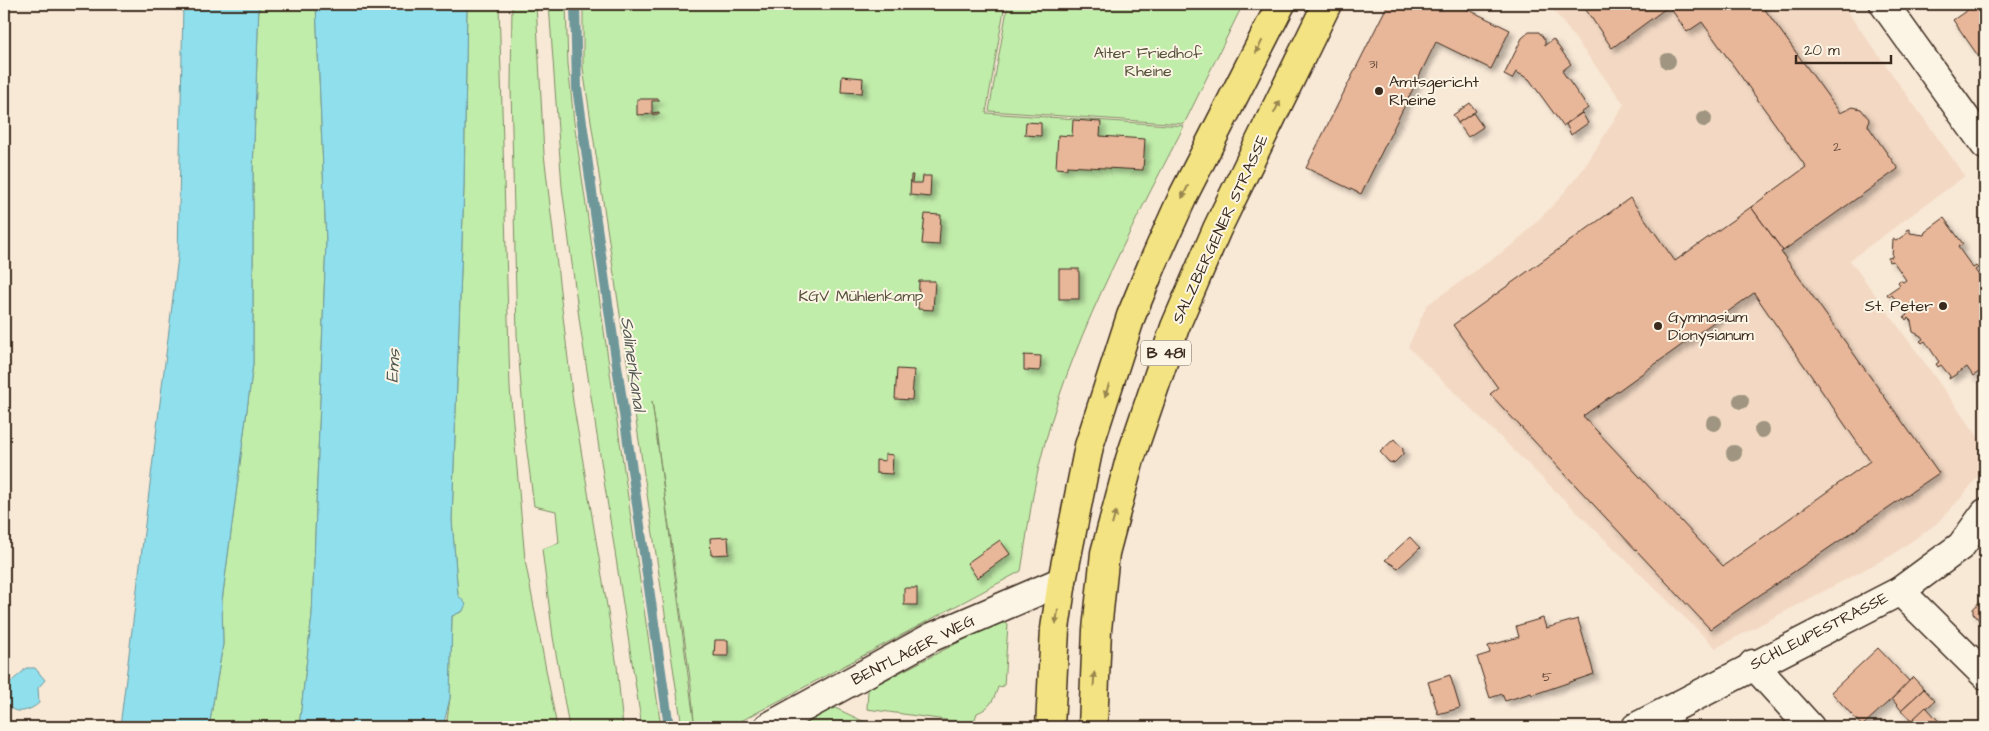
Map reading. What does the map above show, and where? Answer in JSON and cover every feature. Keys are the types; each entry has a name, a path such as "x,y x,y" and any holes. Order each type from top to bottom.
{"main road":[{"name":"B 481","path":"1050,727 1055,629 1062,581 1088,446 1131,316 1184,194 1281,4"},
{"name":"SALZBERGENER STRASSE","path":"1093,727 1096,638 1105,552 1130,459 1179,318 1217,229 1327,4"}],"street":[{"path":"1884,4 1983,135"},
{"name":"SCHLEUPESTRASSE","path":"1636,727 1754,664 1900,591 1961,546 1985,513"},
{"name":"BENTLAGER WEG","path":"768,727 932,637 1062,581"},
{"path":"1900,591 1985,675"},
{"path":"1754,664 1810,727"}],"shaded area":[{"name":"Gymnasium Dionysianum","path":"1549,4 1842,4 1965,176 1850,260 1985,446 1985,467 1962,497 1936,524 1892,555 1716,648 1408,347 1427,305 1515,243 1558,200 1584,168 1624,104"}],"green space":[{"path":"259,4 316,4 326,241 312,615 299,727 209,727 223,644 222,601 253,364 253,171"},
{"path":"467,4 499,4 510,388 525,560 557,727 446,727 450,698 452,616 463,611 458,595 452,520 464,187"},
{"path":"512,4 536,4 544,154 573,402 617,666 623,727 569,727 553,637 542,549 559,543 556,511 534,506 525,436 517,334 511,88"},
{"path":"549,4 566,4 568,64 574,122 661,727 642,727 580,325 562,187"},
{"name":"KGV Mühlenkamp","path":"583,4 1005,4 986,113 1184,126 1121,249 1101,292 1066,378 1039,466 1021,571 730,727 682,727 583,68","holes":["652,401 691,686 694,721"]},
{"name":"Alter Friedhof Rheine","path":"1008,4 1243,4 1184,124 989,111"},
{"path":"998,622 1008,624 1004,686 998,687 991,703 977,713 974,722 953,721 867,709 868,689"},
{"path":"833,707 871,725 886,727 799,727"}],"water":[{"path":"183,4 259,4 253,171 253,364 222,601 223,644 209,727 120,727 178,257"},
{"name":"Ems","path":"316,4 467,4 464,187 452,520 458,595 466,604 463,611 452,616 450,698 443,727 299,727 312,615 326,241"},
{"path":"26,668 35,668 45,680 38,688 39,703 26,710 13,710 6,702 4,692 9,684"}],"building":[{"path":"1388,4 1457,4 1510,30 1491,69 1436,42 1361,194 1306,168"},
{"path":"1582,4 1761,4 1840,113 1853,107 1861,109 1869,119 1868,126 1898,169 1783,251 1751,207 1806,167 1702,22 1687,32 1669,6 1612,48"},
{"path":"1976,4 1985,4 1985,57 1981,60 1953,20"},
{"path":"1529,32 1539,32 1545,40 1545,45 1553,39 1571,64 1562,71 1588,108 1563,126 1529,79 1516,72 1512,79 1504,75 1522,38"},
{"path":"842,76 863,78 862,93 841,92"},
{"path":"637,99 659,99 659,101 652,101 652,113 659,112 659,114 637,115"},
{"path":"1470,103 1476,111 1458,123 1453,115"},
{"path":"1473,113 1483,127 1468,137 1458,123"},
{"path":"1582,113 1588,123 1571,135 1566,124"},
{"path":"1073,120 1101,122 1100,136 1145,139 1143,170 1067,166 1067,169 1056,168 1058,135 1072,136"},
{"path":"1026,122 1041,123 1041,136 1025,135"},
{"path":"911,175 913,175 912,183 922,183 923,176 931,176 930,197 910,195"},
{"path":"1630,198 1675,261 1751,207 1939,473 1710,629 1490,394 1498,388 1453,325","holes":["1754,293 1870,461 1723,566 1583,416"]},
{"path":"925,214 941,215 939,245 922,244"},
{"name":"St. Peter","path":"1944,218 1963,244 1958,247 1973,268 1976,266 1978,268 1975,270 1978,274 1985,278 1985,373 1982,370 1973,376 1967,367 1949,379 1950,376 1941,365 1938,367 1936,364 1939,362 1925,341 1922,343 1920,341 1923,339 1921,336 1913,332 1911,321 1908,318 1906,320 1904,317 1907,315 1892,295 1889,297 1887,294 1900,285 1898,282 1900,280 1903,282 1906,280 1893,261 1889,262 1888,258 1892,257 1893,239 1896,241 1907,233 1906,230 1910,229 1910,233 1924,235 1925,232"},
{"path":"1059,269 1079,269 1079,299 1059,299"},
{"path":"919,281 935,281 933,310 918,309"},
{"path":"1024,355 1041,356 1040,371 1024,370"},
{"path":"897,369 914,370 912,400 895,399"},
{"path":"1394,439 1403,449 1403,454 1394,463 1389,462 1380,452"},
{"path":"885,454 893,455 892,474 876,473 876,460 885,461"},
{"path":"728,537 729,554 711,555 710,538"},
{"path":"1410,537 1420,548 1398,568 1385,560"},
{"path":"1000,540 1010,554 977,578 967,563"},
{"path":"904,588 917,588 917,605 904,605"},
{"path":"1984,597 1985,627 1973,613 1973,609"},
{"path":"1543,618 1546,628 1578,619 1594,674 1532,695 1531,693 1505,701 1502,694 1490,698 1477,657 1490,653 1488,646 1519,637 1516,626"},
{"path":"715,640 728,640 728,656 714,656"},
{"path":"1878,648 1910,682 1862,726 1831,692"},
{"path":"1450,675 1460,708 1438,714 1428,682"},
{"path":"1913,677 1924,689 1901,710 1892,699"},
{"path":"1924,689 1935,701 1911,721 1901,710"},
{"path":"1926,707 1944,727 1904,727 1911,721"}],"waterway":[{"name":"Salinenkanal","path":"575,4 577,88 669,727"}],"place":[{"name":"Amtsgericht Rheine","path":"1379,91"},
{"name":"St. Peter","path":"1943,306"},
{"name":"Gymnasium Dionysianum","path":"1658,326"}]}
